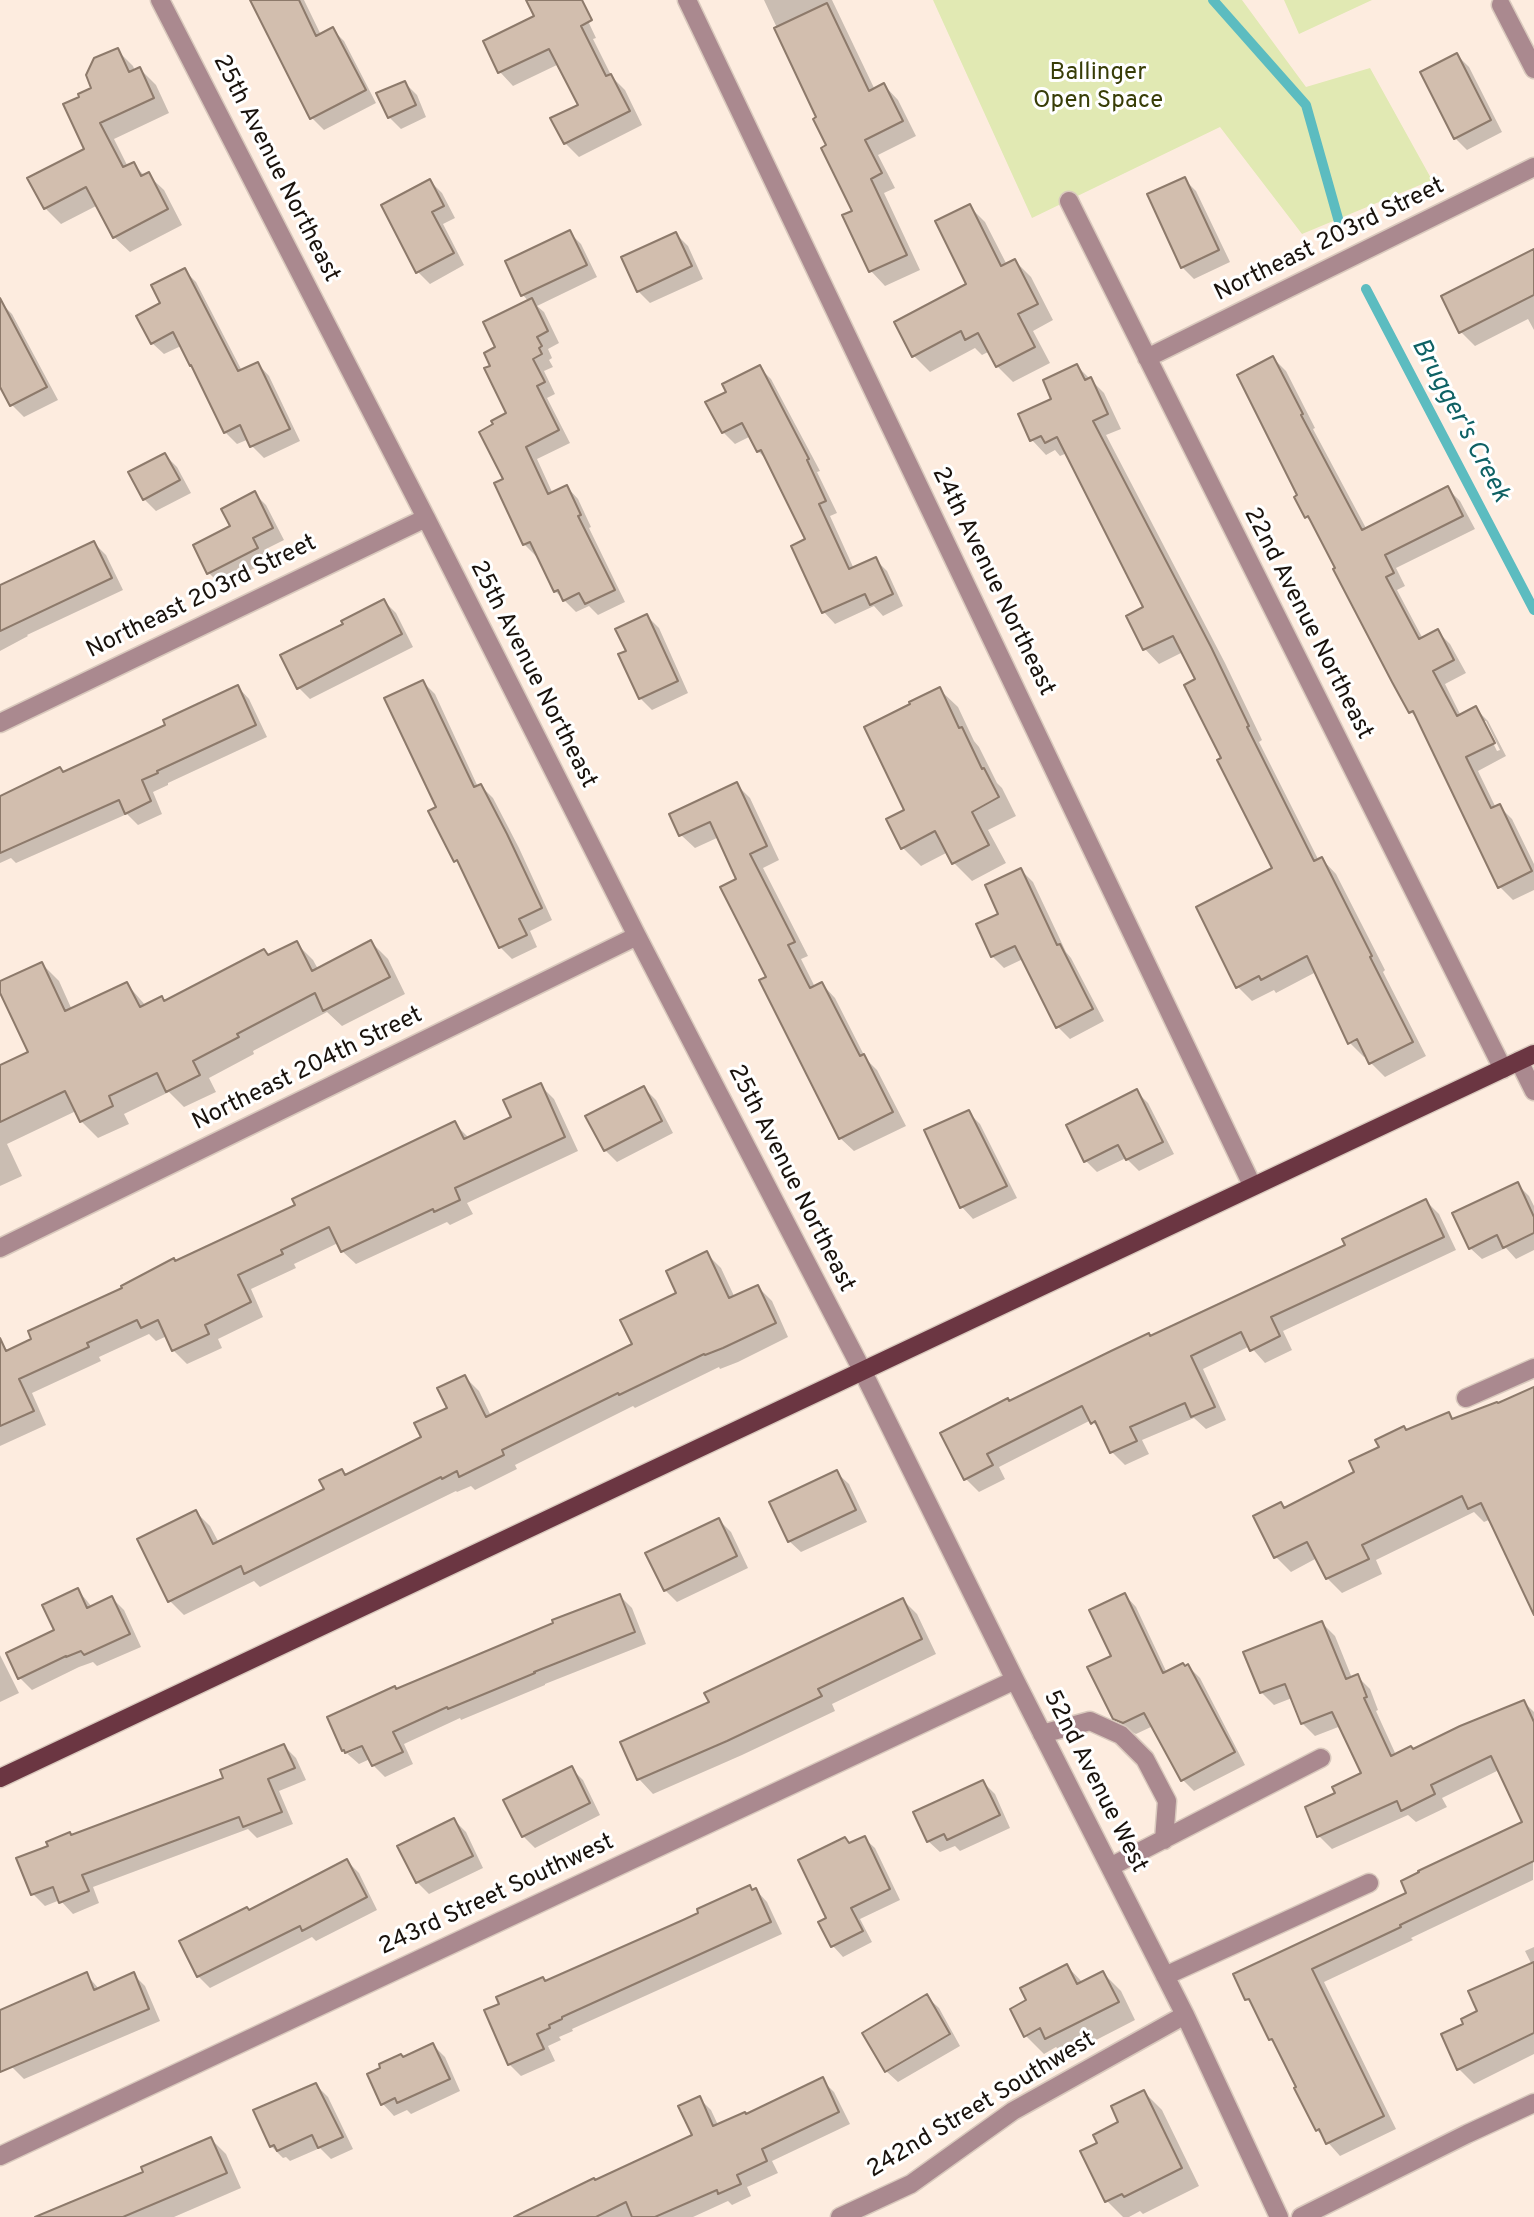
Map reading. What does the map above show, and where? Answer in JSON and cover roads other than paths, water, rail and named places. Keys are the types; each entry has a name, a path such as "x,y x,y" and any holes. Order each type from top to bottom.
{"main road":[{"path":"0,1778 1252,1185 1519,1062"}],"street":[{"name":"25th Avenue Northeast","path":"160,0 637,936 862,1370"},
{"name":"24th Avenue Northeast","path":"687,0 1252,1185"},
{"path":"1501,5 1534,69"},
{"name":"Northeast 203rd Street","path":"1147,358 1534,167"},
{"name":"22nd Avenue Northeast","path":"1069,201 1147,358 1534,1091"},
{"name":"Northeast 203rd Street","path":"0,723 426,518"},
{"name":"Northeast 204th Street","path":"0,1248 637,936"},
{"path":"1466,1398 1534,1368"},
{"name":"52nd Avenue West","path":"862,1370 1185,2015 1279,2217"},
{"name":"243rd Street Southwest","path":"0,2156 1016,1680"},
{"path":"1042,1734 1090,1721 1121,1735 1145,1759 1167,1801 1164,1840"},
{"path":"1110,1867 1321,1758"},
{"path":"1165,1976 1369,1882"},
{"name":"242nd Street Southwest","path":"840,2217 911,2184 1013,2111 1185,2015"},
{"path":"1301,2217 1534,2103"}],"waterway":[{"name":"Brugger's Creek","path":"1213,0 1306,105 1339,222"},
{"name":"Brugger's Creek","path":"1366,289 1534,610"}],"park label":[{"name":"Ballinger Open Space","path":"1098,88"}]}
